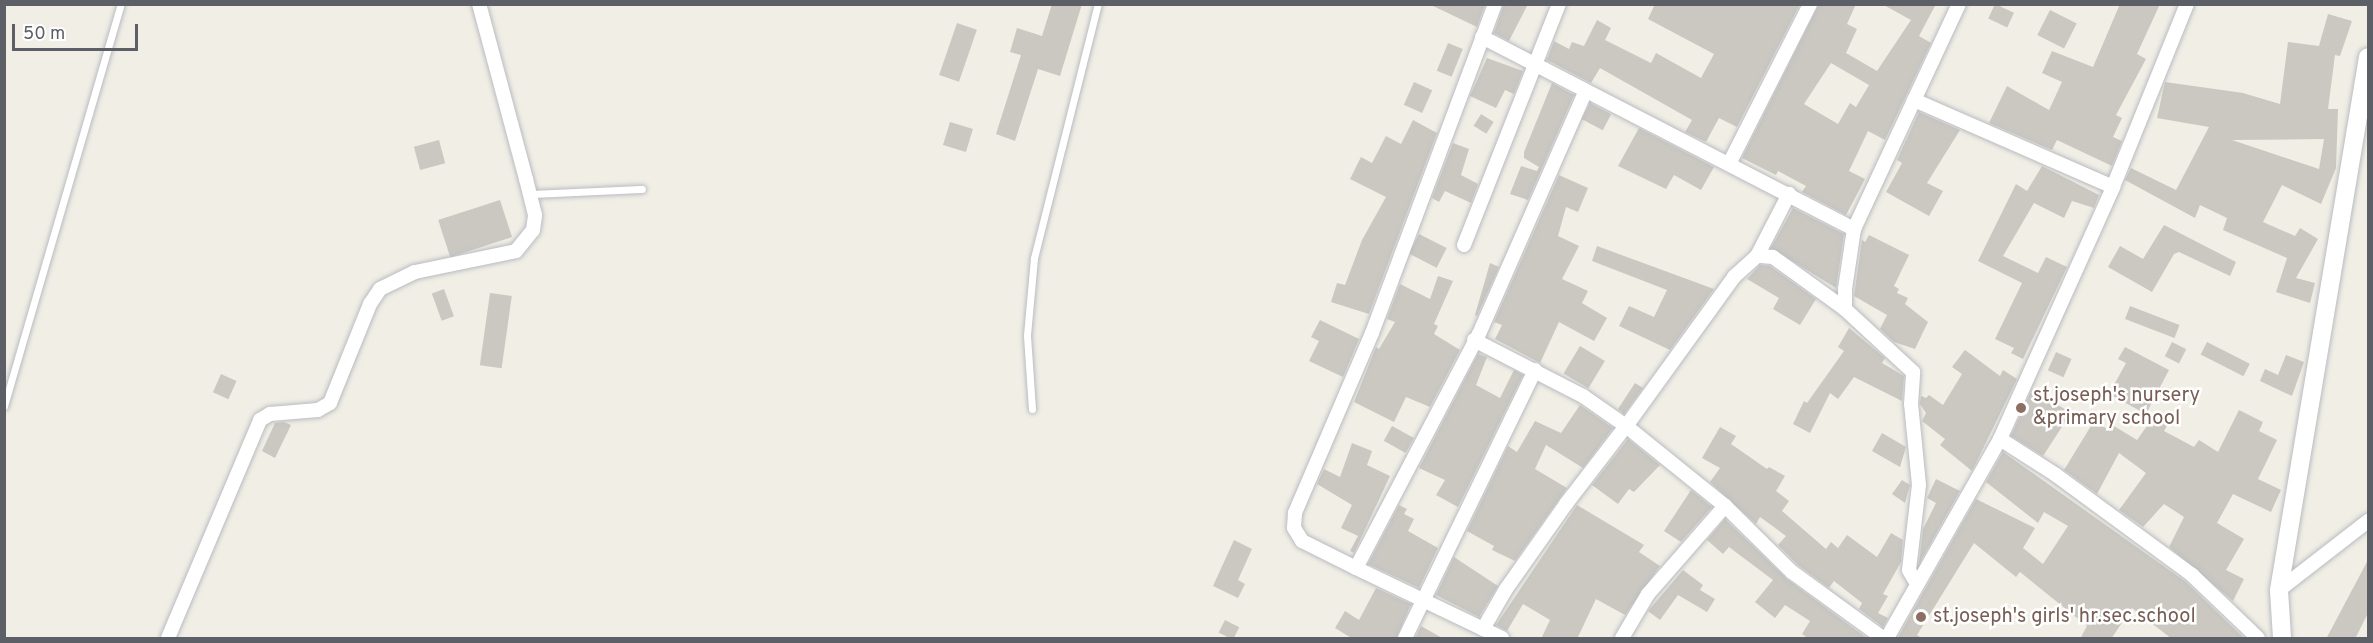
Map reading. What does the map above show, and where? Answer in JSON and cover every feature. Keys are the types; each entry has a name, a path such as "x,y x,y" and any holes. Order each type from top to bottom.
{"main road":[{"path":"2282,639 2279,590 2368,57"}],"street":[{"path":"168,639 260,420 270,414 318,410 330,403 370,304 380,289 415,272 516,251 526,243 535,215 478,4"},
{"path":"1495,4 1372,333 1295,513 1294,528 1302,541 1502,639"},
{"path":"1464,245 1538,67 1559,4"},
{"path":"1730,162 1810,4"},
{"path":"1845,309 1854,229 1959,4"},
{"path":"1474,340 1535,370 1626,426 1725,506 1792,572 1885,639 2000,439 2113,187 2187,4"},
{"path":"1482,37 1585,92 1730,162 1854,229"},
{"path":"1356,568 1474,340 1585,92"},
{"path":"1914,100 2113,187"},
{"path":"1484,629 1506,589 1566,504 1626,426 1734,277 1757,256 1790,194"},
{"path":"1757,256 1773,256 1845,309 1913,372 1911,404 1919,485 1909,570 1917,584"},
{"path":"1405,639 1425,603 1535,370"},
{"path":"2000,439 2056,475 2192,575 2258,639"},
{"path":"1622,639 1648,594 1725,506"},
{"path":"2279,590 2368,521"}],"lane":[{"path":"4,406 121,4"},
{"path":"1032,409 1027,335 1032,268 1098,4"},
{"path":"530,194 642,189"}],"building":[{"path":"1052,4 1082,4 1060,76 1038,69 1015,141 996,134 1021,55 1010,52 1017,28 1042,36"},
{"path":"1429,4 1485,4 1477,27"},
{"path":"1504,4 1528,4 1509,41 1494,33"},
{"path":"1655,4 1800,4 1737,127 1719,118 1706,142 1685,132 1692,120 1600,68 1591,83 1547,60 1554,41 1569,49 1572,42 1584,46 1597,20 1611,28 1605,40 1651,63 1656,53 1701,78 1714,54 1648,19"},
{"path":"1819,4 1856,4 1847,24 1857,29 1846,53 1877,71 1911,20 1882,4 1936,4 1919,36 1931,43 1885,140 1868,131 1849,171 1865,179 1846,215 1802,192 1806,186 1778,171 1776,175 1742,158","holes":["1831,63 1869,85 1856,107 1850,103 1838,124 1804,104"]},
{"path":"1995,4 2014,13 2007,27 1988,19"},
{"path":"2120,4 2160,4 2137,54 2146,59 2116,115 2122,118 2113,137 2122,141 2112,166 2057,140 2052,150 1989,123 2007,86 2049,110 2062,82 2042,73 2052,51 2093,67"},
{"path":"2050,10 2077,24 2064,49 2037,35"},
{"path":"2328,14 2352,21 2340,56 2335,55 2328,109 2338,109 2336,168 2321,204 2282,185 2263,222 2295,236 2300,228 2318,239 2296,278 2315,283 2310,303 2276,292 2287,258 2223,230 2227,218 2200,205 2195,218 2125,180 2131,168 2176,190 2209,127 2157,118 2165,82 2243,93 2280,104 2288,42 2319,46","holes":["2324,139 2319,169 2232,140"]},
{"path":"957,23 977,30 959,82 939,75"},
{"path":"1448,43 1463,49 1452,77 1437,71"},
{"path":"1487,58 1523,71 1514,94 1505,90 1496,108 1470,96"},
{"path":"1414,82 1432,90 1422,113 1404,105"},
{"path":"1552,83 1574,95 1528,200 1510,194 1521,166 1537,171 1539,167 1524,158 1524,152"},
{"path":"1590,103 1611,114 1603,130 1582,119"},
{"path":"1919,112 1960,130 1927,183 1943,191 1929,216 1886,192 1902,163 1897,160"},
{"path":"1481,114 1494,122 1486,134 1474,126"},
{"path":"1413,120 1437,133 1369,314 1331,302 1337,283 1345,285 1362,240 1386,197 1350,179 1361,157 1372,163 1386,136 1401,144"},
{"path":"950,122 973,129 966,152 943,145"},
{"path":"1639,128 1714,167 1701,190 1674,175 1666,189 1618,166"},
{"path":"439,140 445,163 420,170 414,147"},
{"path":"1453,143 1469,149 1461,175 1478,184 1471,203 1445,191 1439,202 1432,198"},
{"path":"2042,166 2099,195 2094,208 2072,201 2064,218 2034,203 2003,256 2038,273 2046,257 2067,267 2023,359 2011,353 2014,348 1995,339 2022,283 1978,261 2016,184 2027,191"},
{"path":"1559,175 1588,188 1578,212 1566,207 1558,236 1579,246 1562,279 1588,291 1582,303 1607,318 1594,341 1559,322 1540,363 1495,339 1502,325 1494,322"},
{"path":"500,200 512,237 450,257 438,220"},
{"path":"1793,208 1844,234 1836,288 1771,248"},
{"path":"2164,225 2236,262 2230,276 2179,252 2174,254 2152,292 2108,267 2120,246 2143,259"},
{"path":"1419,234 1447,248 1437,268 1409,254"},
{"path":"1869,235 1909,255 1894,286 1899,289 1897,293 1908,298 1905,304 1928,322 1915,349 1894,342 1880,329 1887,315 1854,296 1862,240 1865,242"},
{"path":"1597,246 1714,289 1670,350 1619,326 1629,306 1654,317 1667,290 1592,261"},
{"path":"1490,263 1499,267 1477,316 1475,315"},
{"path":"1760,265 1770,266 1816,299 1800,325 1773,309 1779,298 1747,279"},
{"path":"1438,276 1453,281 1434,324 1438,326 1434,334 1460,350 1430,407 1406,397 1394,422 1354,402 1376,347 1379,349 1395,322 1387,319 1400,284 1430,299"},
{"path":"444,289 454,316 442,321 432,293"},
{"path":"490,293 512,296 502,368 480,365"},
{"path":"2130,306 2179,325 2174,338 2125,319"},
{"path":"1320,320 1359,339 1343,377 1309,361 1319,341 1311,337"},
{"path":"1849,328 1885,358 1882,363 1904,376 1902,401 1854,377 1838,399 1830,393 1810,433 1793,424 1804,401 1807,403 1844,351 1838,347"},
{"path":"2172,342 2186,349 2179,364 2165,356"},
{"path":"2207,342 2250,364 2243,376 2201,354"},
{"path":"1580,346 1605,361 1588,388 1564,373"},
{"path":"2125,347 2169,370 2146,414 2109,394 2126,363 2118,359"},
{"path":"1965,350 2000,376 2003,370 2017,379 1972,471 1940,445 1945,439 1922,421 1926,413 1920,404 1921,396 1926,398 1929,395 1943,405 1962,374 1952,367"},
{"path":"2056,352 2072,359 2063,377 2048,370"},
{"path":"1478,354 1487,357 1476,385 1500,398 1514,370 1523,375 1458,507 1436,495 1445,480 1419,468"},
{"path":"2286,355 2304,362 2292,396 2260,381 2265,369 2278,375"},
{"path":"221,374 237,381 228,399 213,392"},
{"path":"1635,383 1643,388 1624,414 1618,409"},
{"path":"2032,389 2071,413 2043,456 2011,436"},
{"path":"1580,405 1613,428 1583,468 1546,445 1535,469 1567,488 1515,561 1492,550 1494,546 1467,531 1508,446 1517,452 1535,421 1561,433"},
{"path":"2239,410 2263,422 2259,431 2277,440 2258,479 2281,490 2271,512 2233,494 2217,523 2244,539 2226,570 2244,579 2233,601 2169,547 2184,517 2164,504 2143,527 2119,510 2146,473 2119,453 2097,494 2064,470 2094,421 2111,431 2114,426 2137,440 2154,416 2168,424 2164,431 2194,447 2199,440 2218,452"},
{"path":"284,422 291,425 275,458 262,451 275,423"},
{"path":"1392,426 1414,438 1406,453 1384,441"},
{"path":"1720,427 1736,436 1731,444 1767,469 1769,467 1785,476 1776,491 1789,501 1782,511 1826,549 1831,542 1838,548 1847,535 1877,557 1891,533 1903,540 1901,562 1883,594 1888,596 1878,613 1888,618 1883,627 1859,609 1862,603 1834,581 1829,588 1798,565 1778,545 1786,536 1760,517 1756,524 1710,482 1720,468 1702,458"},
{"path":"1882,433 1906,447 1900,467 1872,451"},
{"path":"1628,439 1660,465 1634,492 1629,489 1618,504 1592,485"},
{"path":"1352,443 1372,451 1367,465 1390,476 1354,553 1350,551 1358,536 1341,528 1352,505 1317,484 1324,469 1340,477"},
{"path":"2003,452 2186,582 2245,639 2172,639 2132,608 2111,639 2080,639 2087,626 2020,572 2016,577 1974,543 1917,635 1923,639 1897,639 1976,499 2035,528 2023,548 2043,564 2068,526 2044,512 2038,523 1986,482"},
{"path":"1936,479 1960,491 1919,564 1923,529 1936,503 1927,498"},
{"path":"1902,480 1910,485 1905,503 1892,494"},
{"path":"1691,490 1712,507 1681,542 1664,531"},
{"path":"1399,505 1407,509 1404,514 1414,519 1408,531 1438,548 1419,588 1368,564"},
{"path":"1577,505 1644,545 1639,552 1660,566 1625,615 1596,599 1577,639 1541,639 1550,620 1523,604 1507,631 1496,625"},
{"path":"1725,519 1787,579 1868,639 1809,639 1802,634 1810,621 1785,605 1775,618 1755,602 1773,580 1729,547 1723,554 1707,540"},
{"path":"1234,540 1252,549 1238,580 1245,584 1238,598 1213,586"},
{"path":"1454,557 1498,586 1479,617 1436,595"},
{"path":"2368,560 2368,613 2355,639 2326,639"},
{"path":"1683,570 1703,585 1700,590 1715,599 1707,612 1678,595 1660,620 1648,611"},
{"path":"1376,588 1411,604 1396,639 1353,639 1335,628 1345,611 1359,620"},
{"path":"1225,620 1239,627 1234,638 1219,632"},
{"path":"1421,626 1444,639 1415,639"}],"place":[{"name":"st.joseph's nursery &primary school","path":"2021,408"},
{"name":"st.joseph's girls' hr.sec.school","path":"1921,617"}]}
